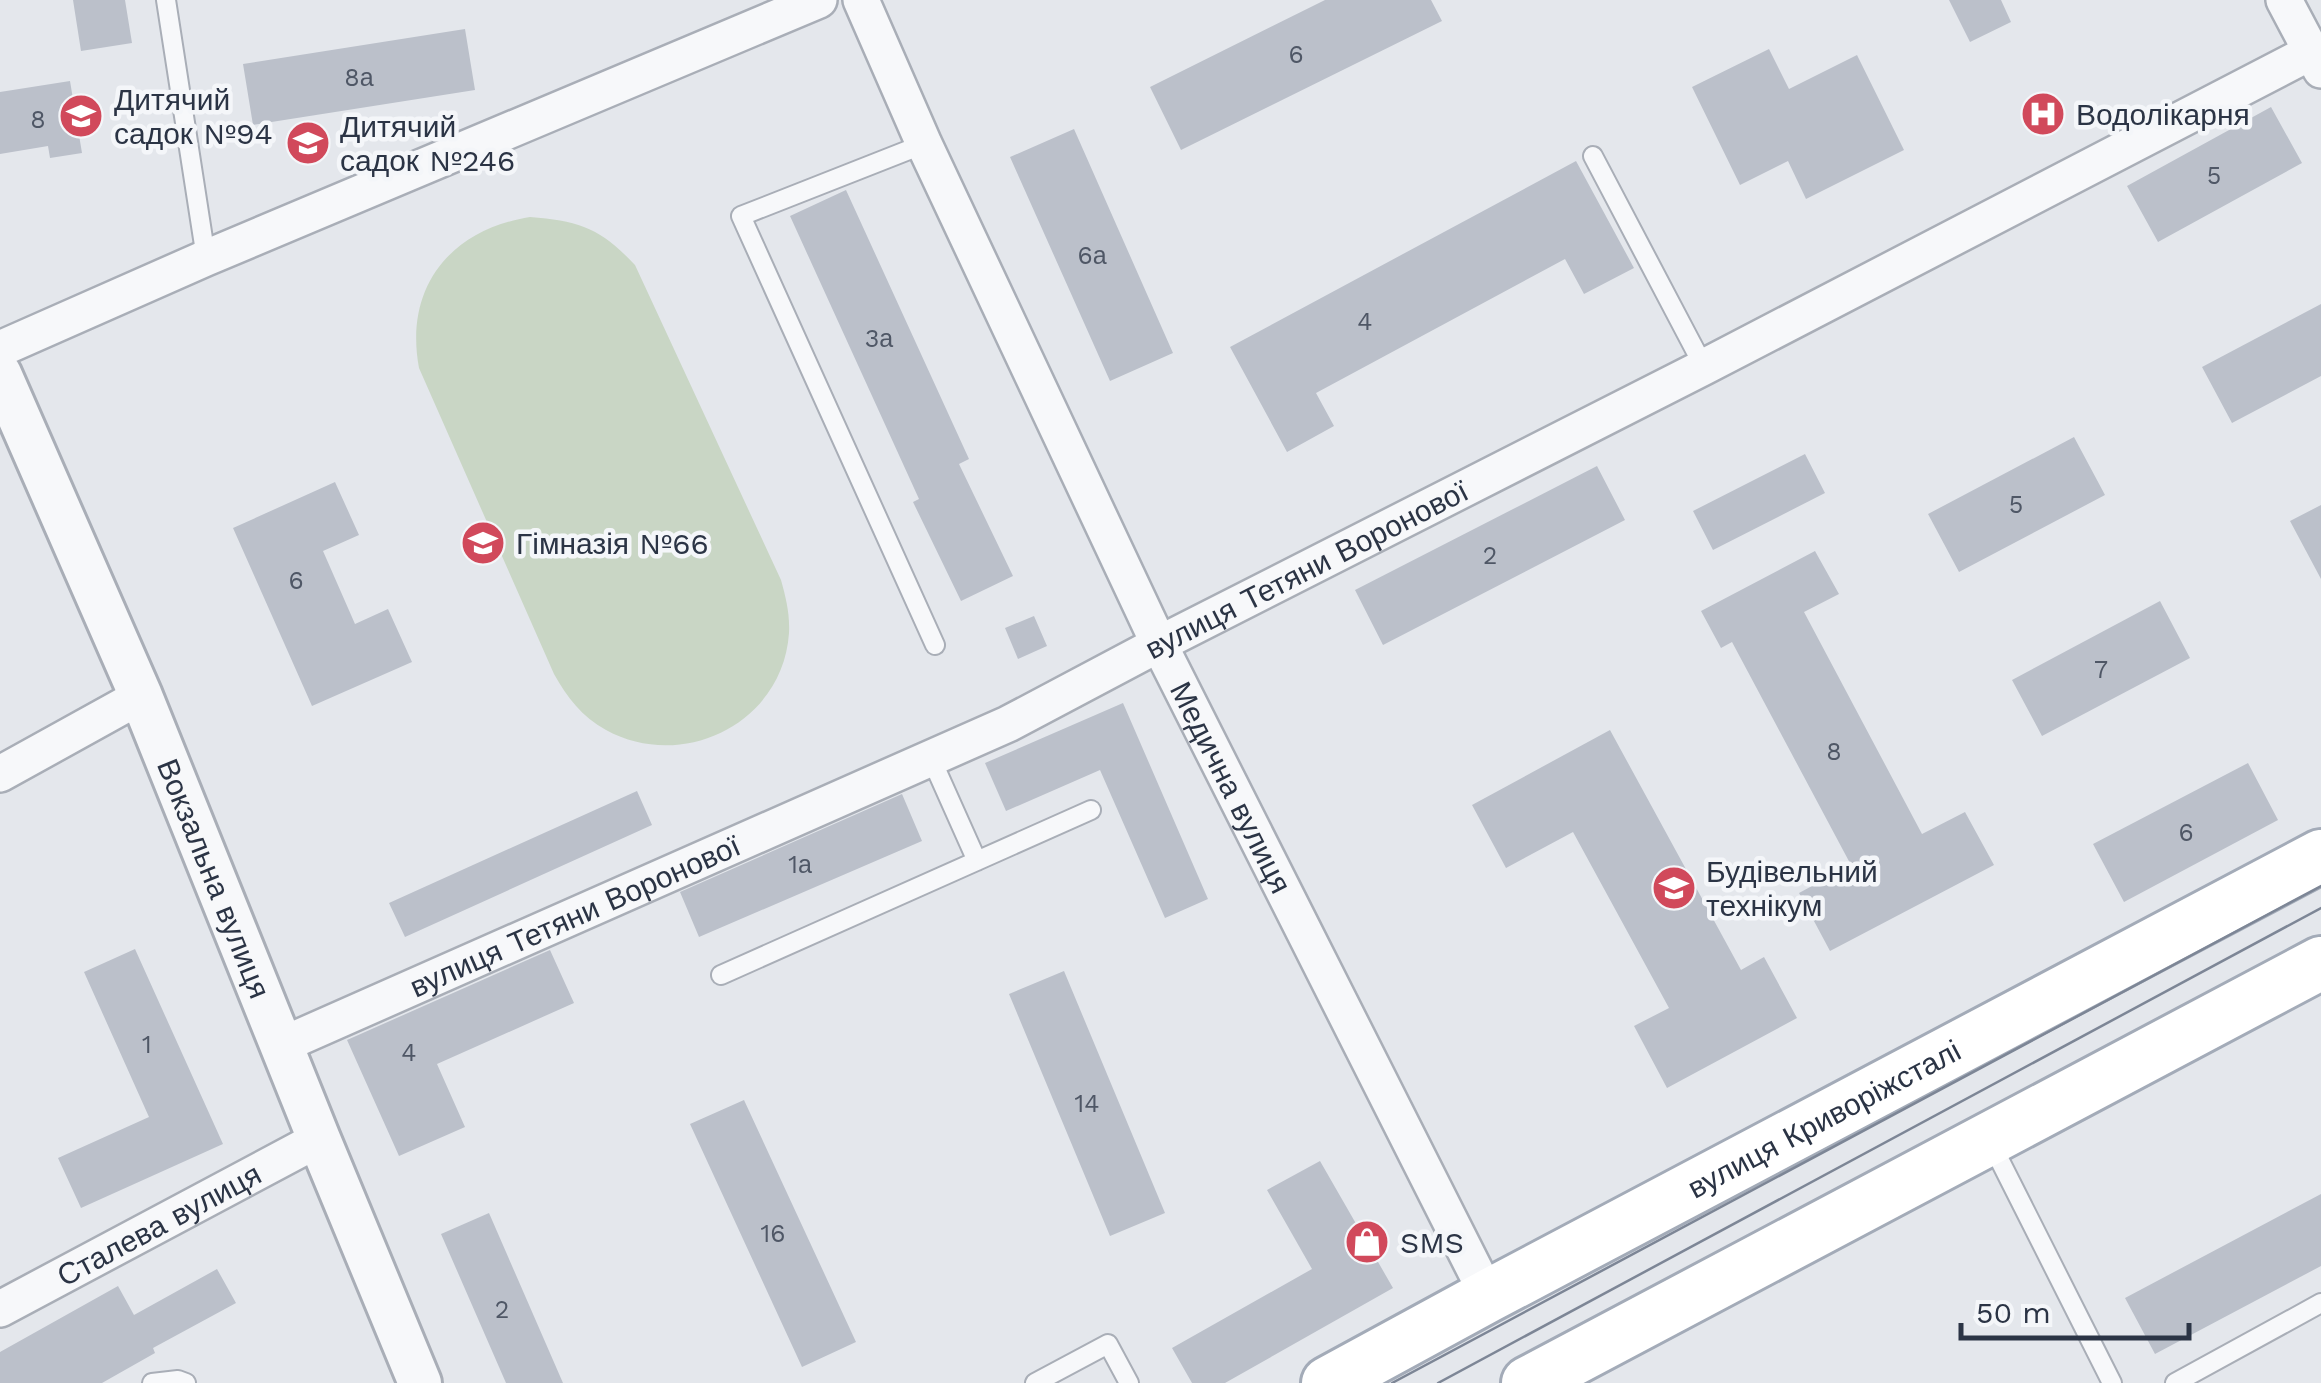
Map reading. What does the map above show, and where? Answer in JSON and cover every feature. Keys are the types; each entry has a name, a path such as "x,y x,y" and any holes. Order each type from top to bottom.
{"main road":[{"name":"вулиця Криворіжсталі","path":"1328,1383 2321,856"},
{"path":"1528,1383 2321,963"}],"street":[{"path":"0,349 819,0"},
{"name":"Медична вулиця","path":"862,0 924,144 1159,644 1488,1296"},
{"path":"2284,0 2316,61"},
{"name":"вулиця Тетяни Воронової","path":"282,1045 1008,724 1704,367 2316,61"},
{"name":"Вокзальна вулиця","path":"0,374 141,696 420,1383"},
{"path":"0,774 141,696"},
{"name":"Сталева вулиця","path":"0,1309 319,1139"}],"lane":[{"path":"166,0 206,258"},
{"path":"924,144 741,216 935,645"},
{"path":"1593,156 1704,367"},
{"path":"930,758 977,861"},
{"path":"721,975 1091,810"},
{"path":"1988,1138 2112,1383"},
{"path":"2174,1383 2321,1303"},
{"path":"1035,1383 1108,1344 1129,1383"},
{"path":"152,1383 186,1383"}],"green space":[{"path":"530,217 588,229 611,242 635,265 781,580 789,633 783,665 769,692 749,714 724,731 696,741 666,745 636,742 597,725 570,698 554,674 419,368 419,312 426,288 439,267 477,235"}],"building":[{"path":"73,0 125,0 132,43 81,51"},
{"path":"1325,0 1431,0 1442,21 1181,150 1150,87"},
{"path":"1949,0 2001,0 2011,22 1970,42"},
{"path":"465,29 475,90 253,125 243,64"},
{"path":"1769,49 1789,89 1857,55 1904,150 1806,199 1788,161 1740,185 1692,87"},
{"path":"70,81 82,153 50,158 48,146 0,154 0,92"},
{"path":"2271,107 2302,163 2158,242 2127,186"},
{"path":"1074,129 1173,353 1110,381 1010,157"},
{"path":"1576,161 1634,268 1584,294 1565,259 1316,393 1334,426 1287,452 1230,347"},
{"path":"846,190 969,459 959,464 1013,576 961,601 913,502 919,499 790,216"},
{"path":"2321,304 2321,376 2232,423 2202,367"},
{"path":"2074,437 2105,495 1959,572 1928,514"},
{"path":"1805,454 1825,493 1713,550 1693,511"},
{"path":"1597,466 1625,520 1383,645 1355,590"},
{"path":"335,482 359,535 323,551 355,624 388,609 412,662 312,706 233,528"},
{"path":"2321,505 2321,579 2290,521"},
{"path":"1815,551 1839,594 1804,612 1922,834 1965,812 1994,865 1830,951 1799,893 1851,865 1732,642 1721,648 1701,611"},
{"path":"2160,601 2190,658 2042,736 2012,680"},
{"path":"1034,616 1047,646 1018,659 1005,628"},
{"path":"1123,703 1208,899 1165,918 1100,770 1006,811 985,763"},
{"path":"1610,730 1741,970 1764,957 1797,1018 1667,1088 1634,1026 1669,1008 1573,832 1506,868 1472,805"},
{"path":"2248,763 2278,820 2124,902 2093,844"},
{"path":"637,791 652,825 405,937 389,903"},
{"path":"902,794 922,841 699,937 680,892"},
{"path":"135,949 223,1144 81,1208 58,1158 149,1117 84,972"},
{"path":"550,950 574,1003 437,1064 465,1127 399,1156 347,1040"},
{"path":"1064,971 1165,1213 1110,1236 1009,994"},
{"path":"744,1100 856,1342 802,1367 690,1124"},
{"path":"1320,1161 1393,1288 1225,1383 1192,1383 1172,1348 1312,1269 1267,1190"},
{"path":"2321,1194 2321,1266 2155,1354 2125,1298"},
{"path":"489,1213 563,1383 506,1383 441,1234"},
{"path":"217,1269 236,1303 153,1348 155,1353 102,1383 0,1383 0,1352 118,1286 134,1315"}],"tram line":[{"path":"1392,1383 2321,886"},
{"path":"1438,1383 2321,908"}],"place":[{"name":"Водолікарня","path":"2043,114"},
{"name":"Дитячий садок №94","path":"81,116"},
{"name":"Дитячий садок №246","path":"308,143"},
{"name":"Гімназія №66","path":"483,543"},
{"name":"Будівельний технікум","path":"1674,888"},
{"name":"SMS","path":"1367,1242"}]}
